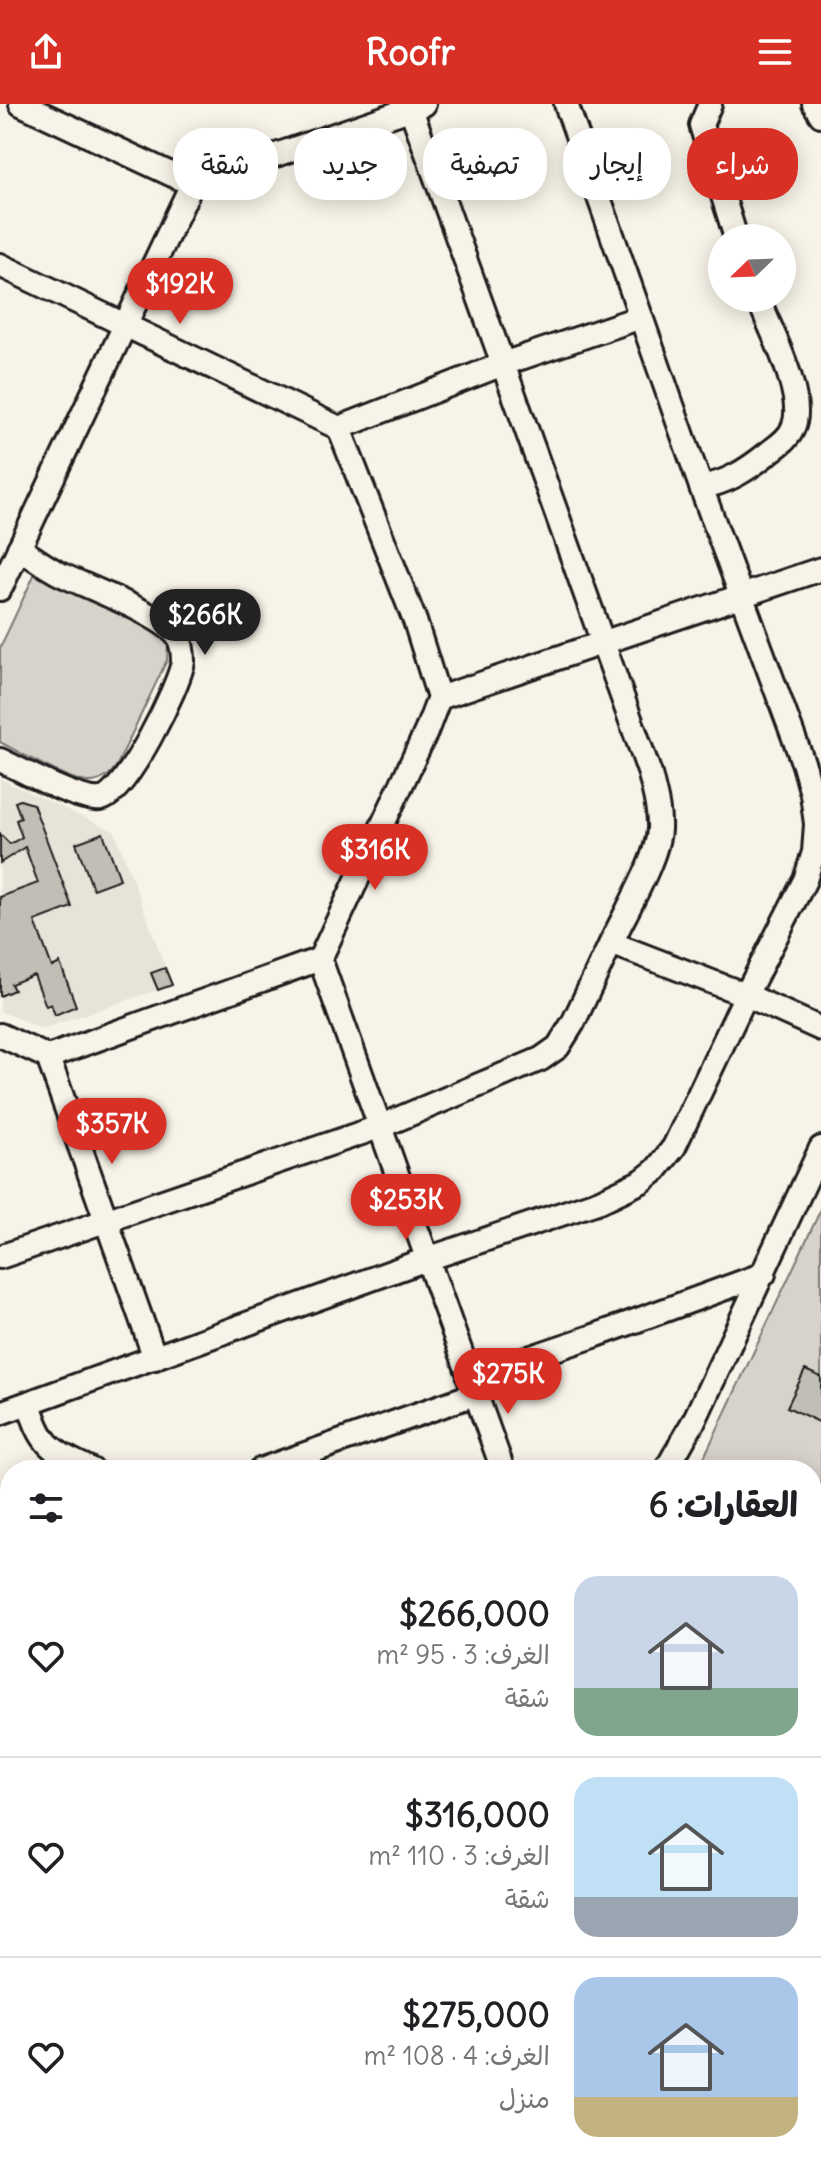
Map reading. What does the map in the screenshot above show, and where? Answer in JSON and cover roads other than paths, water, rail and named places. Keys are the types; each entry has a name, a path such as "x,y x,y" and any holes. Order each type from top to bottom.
{"street":[{"path":"21,104 173,175"},
{"path":"0,1413 427,1259 600,1201 624,1191 656,1170 674,1147 805,880 814,852 816,824 804,765 701,487 566,104"},
{"path":"710,104 701,125 732,224"},
{"path":"814,104 821,115"},
{"path":"0,1257 379,1127 516,1071 558,1047 573,1023 653,855 659,831 658,807 650,774 503,364 418,106 278,154"},
{"path":"0,589 184,200"},
{"path":"0,265 339,428 415,621 439,698 320,959 499,1460"},
{"path":"701,487 716,485 754,465 787,437 797,416 791,381 764,312"},
{"path":"339,428 503,364 641,317"},
{"path":"0,760 84,798 104,799 112,796 127,777 155,726 176,685 183,661 182,645 172,630 57,572 19,548"},
{"path":"439,698 821,569"},
{"path":"611,943 746,995 821,1029"},
{"path":"0,1035 48,1057 320,959"},
{"path":"48,1057 155,1358"},
{"path":"672,1460 695,1419 821,1148"},
{"path":"285,1460 594,1336 764,1274"},
{"path":"29,1403 43,1440 73,1460"}]}
